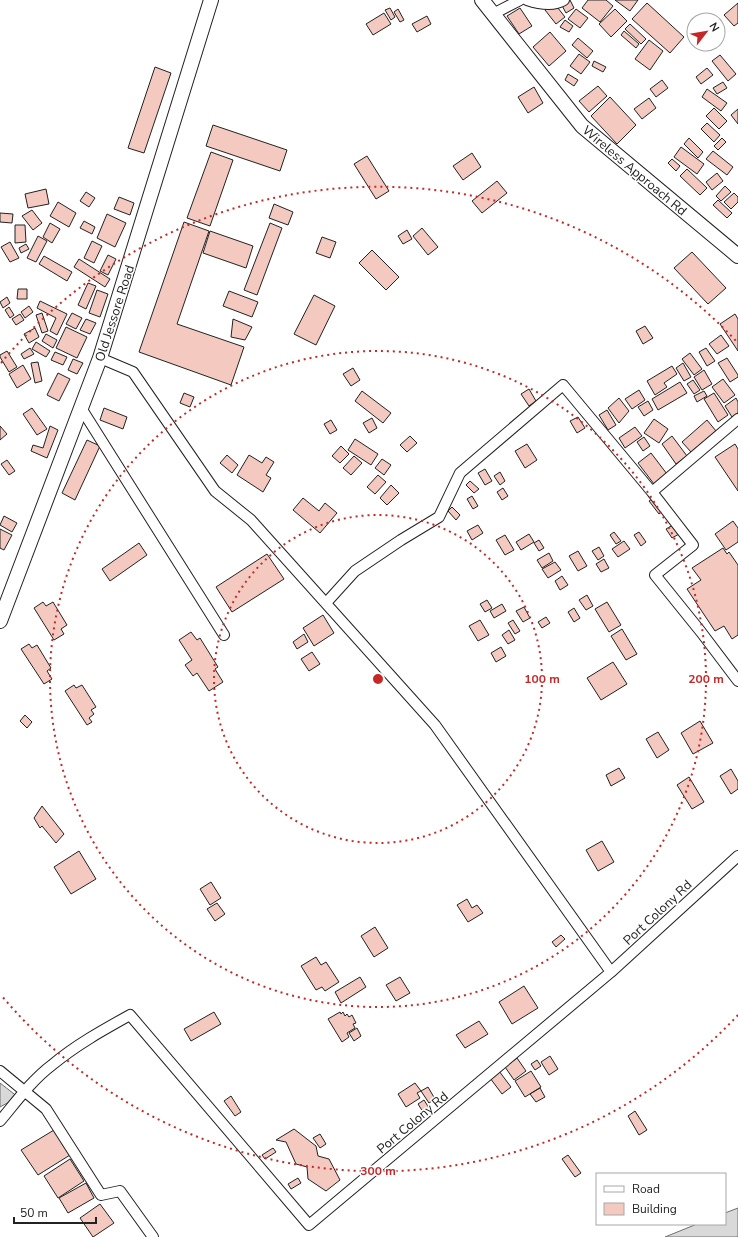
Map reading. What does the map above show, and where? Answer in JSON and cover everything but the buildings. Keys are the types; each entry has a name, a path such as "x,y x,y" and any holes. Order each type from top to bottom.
{"main road":[{"name":"Old Jessore Road","path":"0,621 100,358 211,0"},
{"name":"Wireless Approach Rd","path":"482,0 582,126 738,254"}],"street":[{"path":"493,14 520,0"},
{"path":"527,0 540,4 558,4 564,0"},
{"path":"100,358 133,372 214,491 251,520 435,725 611,972"},
{"path":"326,603 355,571 401,540 439,517 460,473 563,385 694,545 656,575 738,681"},
{"path":"81,408 224,635"},
{"path":"652,492 738,419"},
{"name":"Port Colony Rd","path":"0,1121 25,1091 52,1065 93,1036 130,1015 309,1225 611,972 738,856"},
{"path":"0,1071 46,1109 101,1195 120,1191 153,1237"}],"shaded area":[{"path":"0,1083 18,1097 0,1107"},
{"path":"738,1208 738,1237 665,1237 695,1225 726,1225 726,1213"}]}
